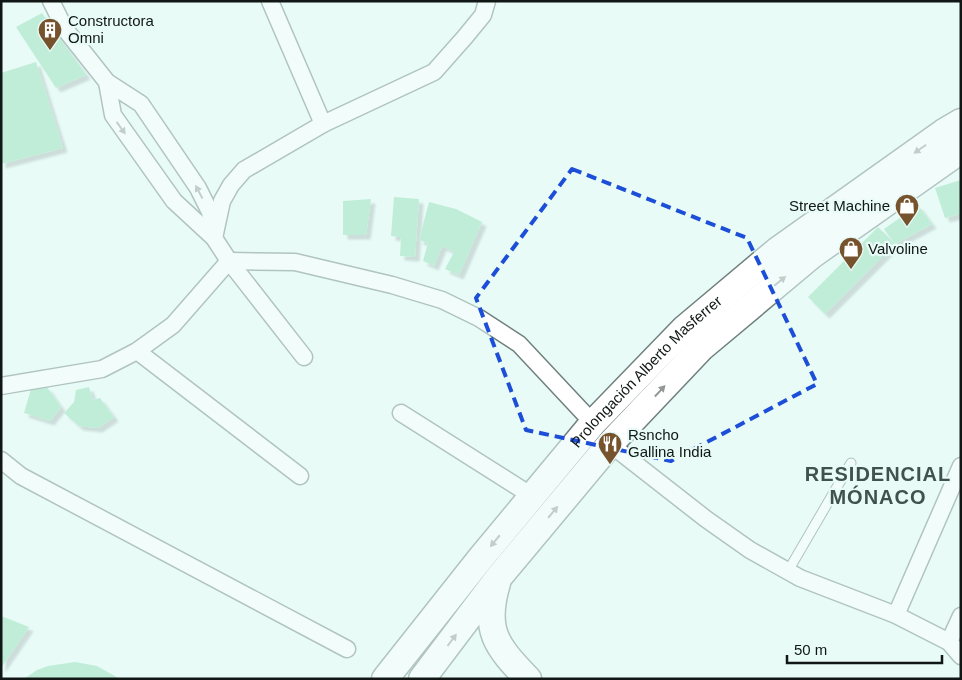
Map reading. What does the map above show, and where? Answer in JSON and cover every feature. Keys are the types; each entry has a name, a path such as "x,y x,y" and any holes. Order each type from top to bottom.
{"main road":[{"name":"Prolongación Alberto Masferrer","path":"385,679 480,559 593,423 684,329 778,250 944,132 961,122"},
{"name":"Prolongación Alberto Masferrer","path":"422,679 499,577 610,444 701,348 812,255 961,150"},
{"path":"499,577 490,614 496,639 505,655 528,679"}],"street":[{"path":"51,1 65,30 107,82 141,104 198,188 210,212 214,238"},
{"path":"270,1 323,124"},
{"path":"214,238 222,201 244,170 323,124 434,72 466,38 483,15 487,1"},
{"path":"107,82 112,115 174,201 214,238 229,261 304,357"},
{"path":"1,386 102,369 137,351 173,325 229,261 296,262 392,285 442,300 479,318 519,344 593,423"},
{"path":"137,351 300,476"},
{"path":"401,413 532,496"},
{"path":"610,444 706,519 750,550 800,578 896,615 949,642 961,656"},
{"path":"1,460 21,476 347,649"},
{"path":"896,615 961,466"},
{"path":"949,642 961,616"}],"lane":[{"path":"788,571 851,463"}],"highlighted area":[{"path":"572,169 747,238 817,384 671,461 526,430 476,298"}],"building":[{"name":"Constructora Omni","path":"42,13 86,75 56,88 16,27"},
{"path":"36,62 63,148 1,164 1,73"},
{"path":"961,180 961,214 945,218 935,188"},
{"path":"394,197 419,199 415,257 400,256 401,237 391,236"},
{"path":"371,199 366,235 343,235 343,201"},
{"path":"429,202 456,209 482,222 459,275 445,269 454,252 442,246 434,266 423,261 428,243 419,240"},
{"name":"Street Machine","path":"918,205 932,224 895,244 884,229"},
{"name":"Valvoline","path":"878,227 895,244 825,314 808,297"},
{"path":"47,387 61,407 50,421 24,413 31,389"},
{"path":"89,387 93,400 100,398 114,417 98,428 79,426 64,413 74,402 76,390"},
{"path":"1,616 29,627 1,668"},
{"path":"75,662 97,666 120,679 24,679 37,670 48,666"}],"place":[{"name":"Constructora Omni","path":"50,51"},
{"name":"Street Machine","path":"907,227"},
{"name":"Valvoline","path":"851,270"},
{"name":"Rsncho Gallina India","path":"610,465"}],"district":[{"name":"RESIDENCIAL MÓNACO","path":"878,486"}]}
